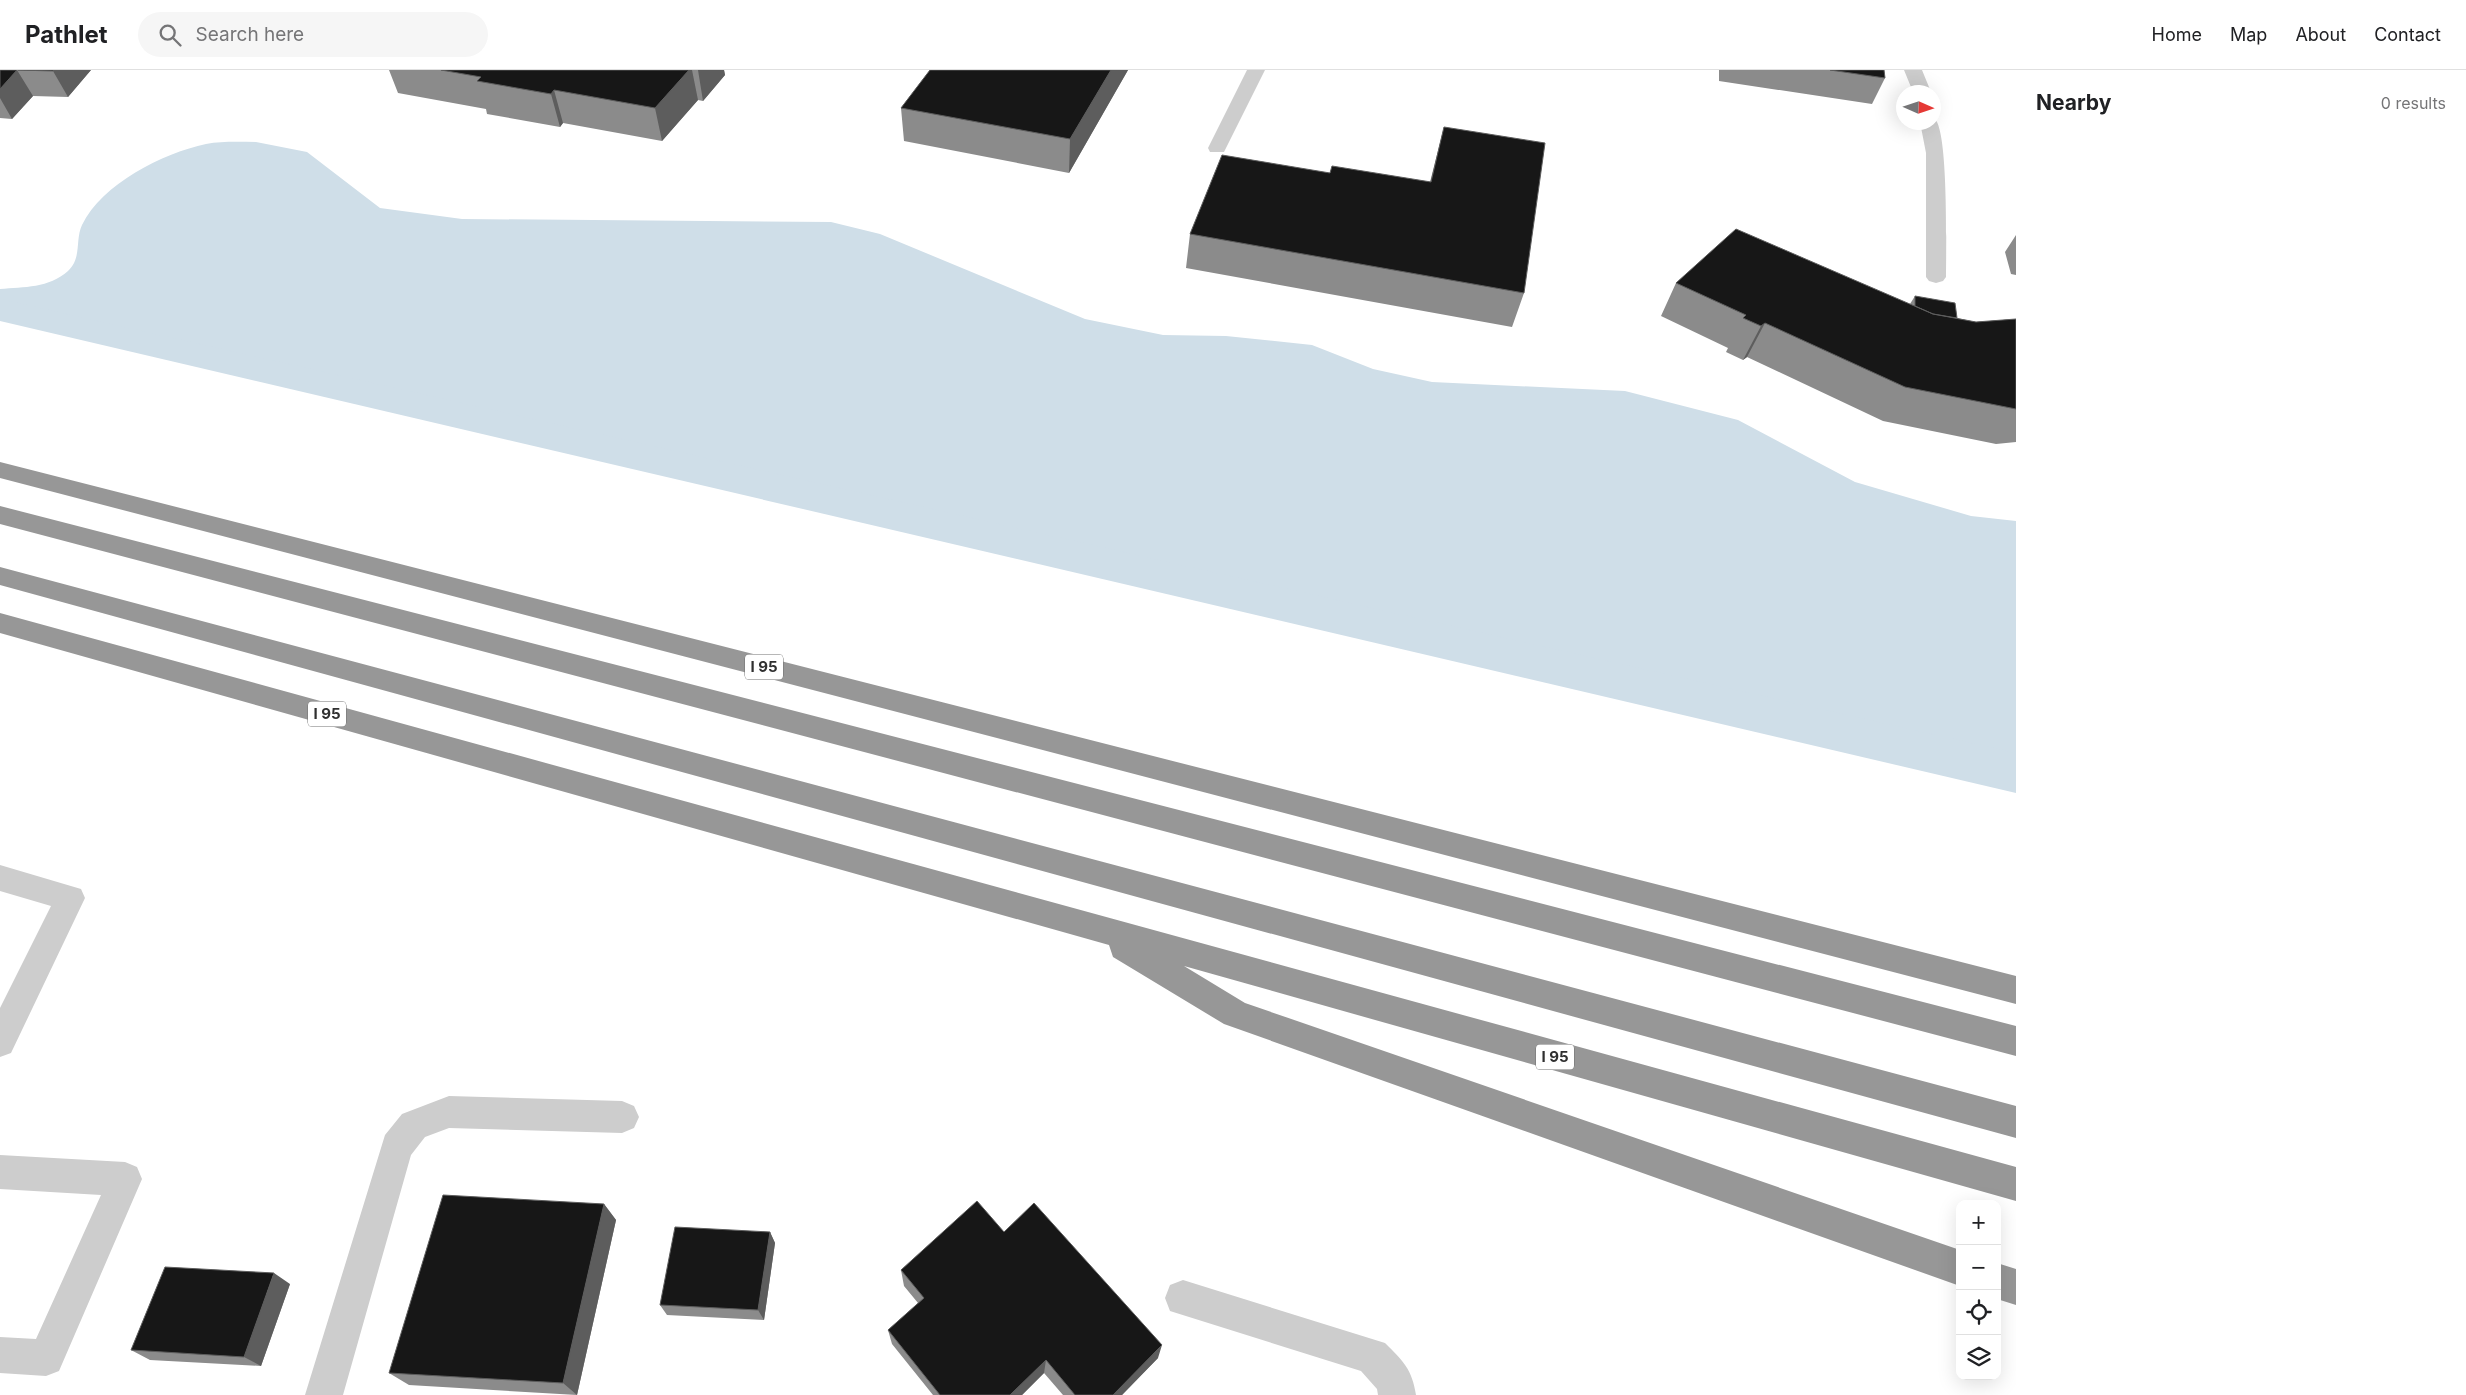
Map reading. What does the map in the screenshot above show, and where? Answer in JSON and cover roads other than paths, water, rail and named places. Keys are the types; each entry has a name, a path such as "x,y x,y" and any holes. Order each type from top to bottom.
{"highway":[{"name":"I 95","path":"0,470 2016,990"},
{"path":"0,515 2016,1041"},
{"path":"0,576 2016,1122"},
{"name":"I 95","path":"0,623 2016,1184"},
{"path":"1095,929 1235,1014 1956,1267"},
{"path":"2001,1282 2016,1287"}],"street":[{"path":"1218,148 1256,70"},
{"path":"1913,70 1919,85"},
{"path":"1930,130 1935,153 1936,277"},
{"path":"0,878 70,898 0,1042"},
{"path":"324,1395 397,1147 414,1125 449,1112 622,1117"},
{"path":"0,1172 125,1179 46,1358 0,1355"},
{"path":"1183,1298 1372,1356 1395,1380 1397,1395"}],"waterway":[{"path":"0,310 2016,773"}]}
